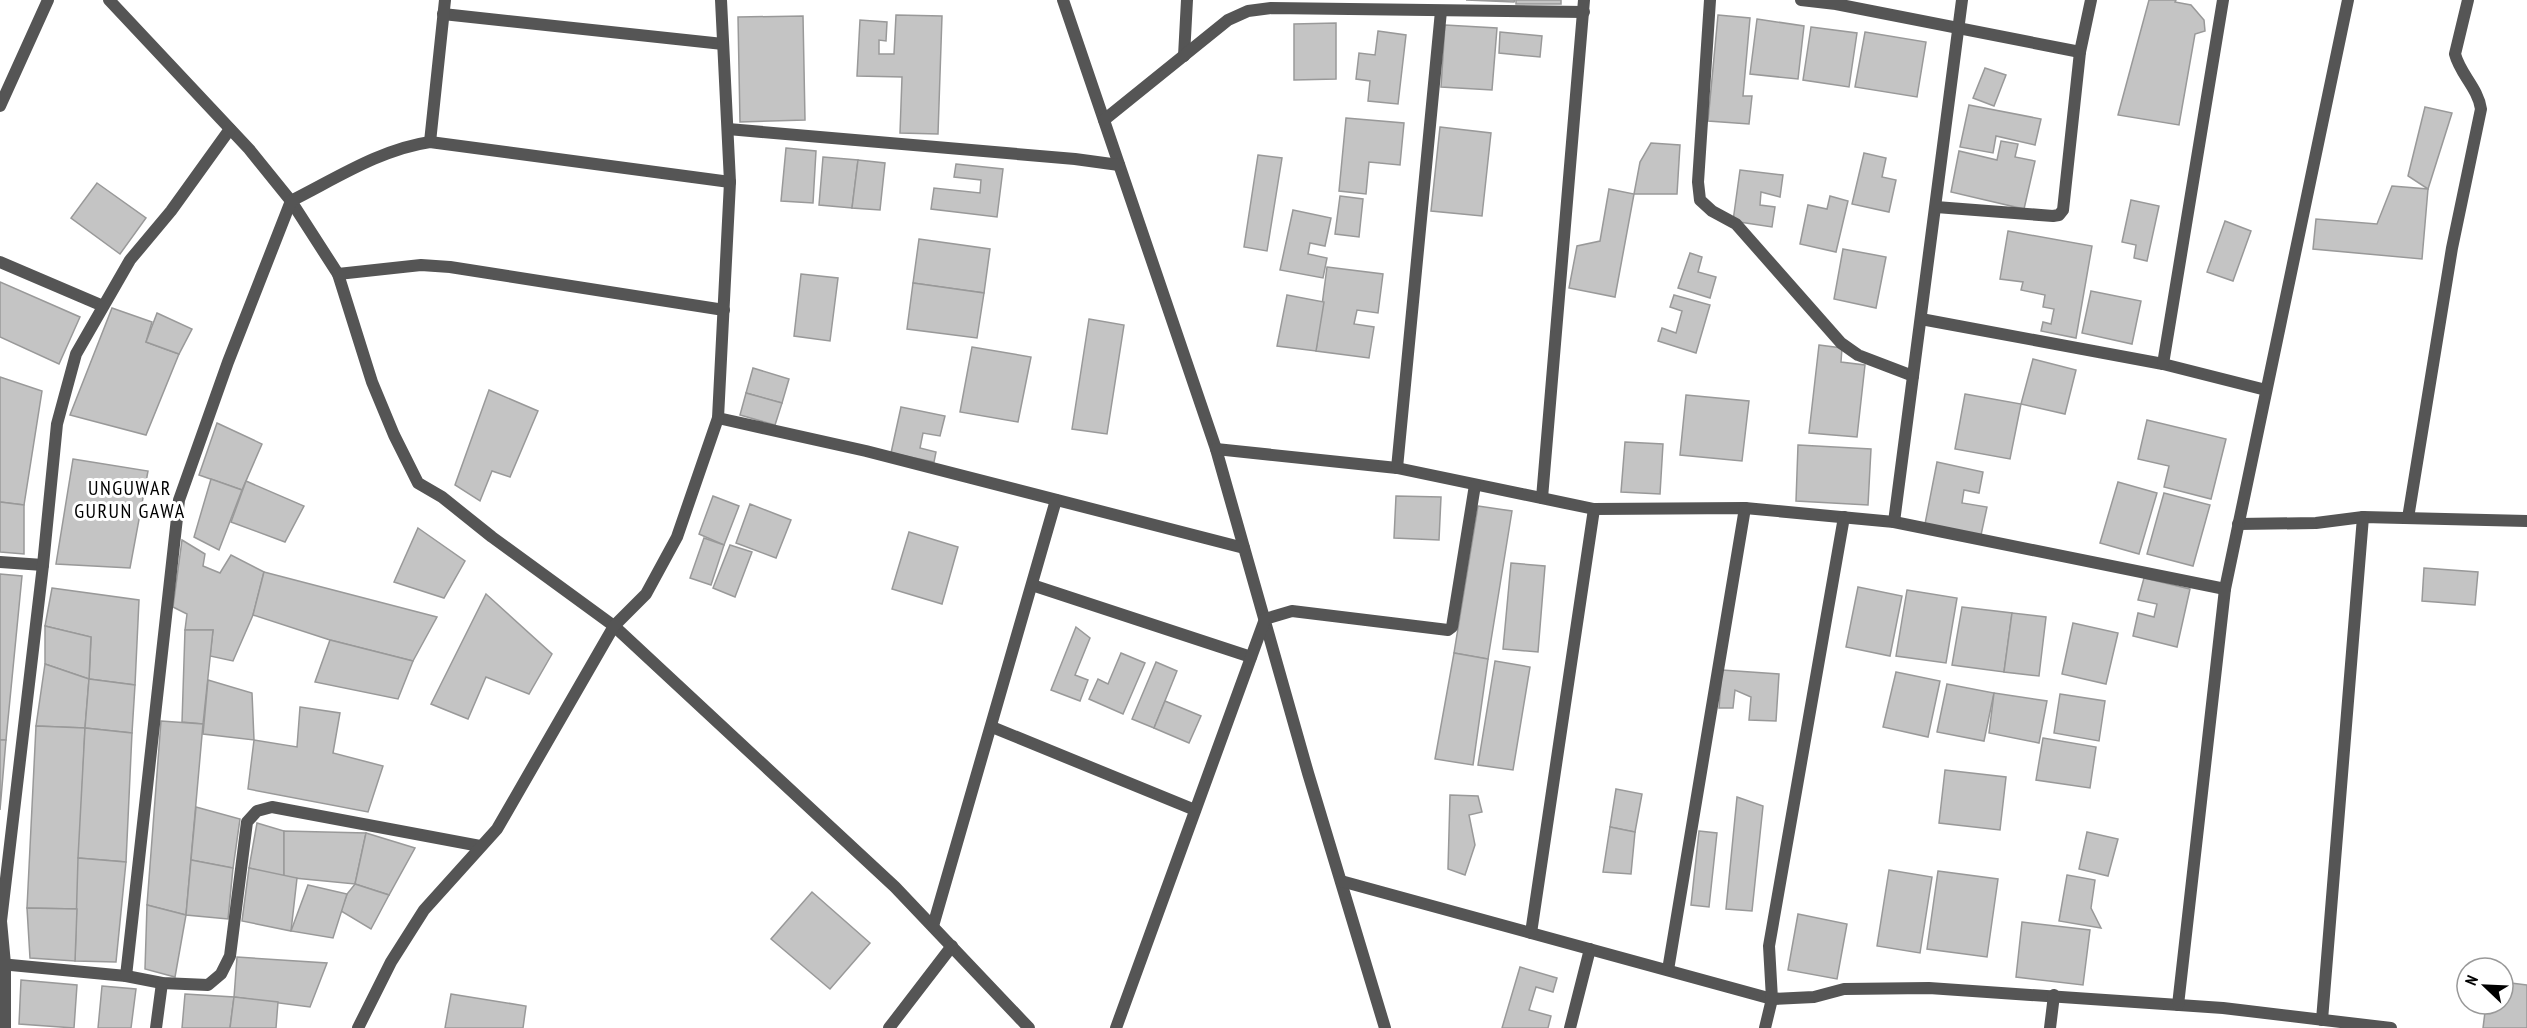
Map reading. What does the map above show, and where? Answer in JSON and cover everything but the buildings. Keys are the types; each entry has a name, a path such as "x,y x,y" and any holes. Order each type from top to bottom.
{"street":[{"path":"0,106 48,0"},
{"path":"109,0 230,129 291,201 338,274 372,382 418,483 442,497 492,537 614,626 895,887 1029,1028"},
{"path":"430,142 445,0"},
{"path":"358,1028 391,962 424,910 497,829 614,626 646,594 677,537 718,418 730,182 721,0"},
{"path":"1063,0 1216,449 1385,1028"},
{"path":"1184,56 1187,0"},
{"path":"1710,0 1698,182 1700,200 1712,211 1736,225 1841,343 1858,355 1913,376"},
{"path":"1801,0 1835,2 2080,52"},
{"path":"1894,522 1962,0"},
{"path":"1936,207 2059,215 2062,210 2080,52 2091,0"},
{"path":"2163,364 2223,0"},
{"path":"2178,1005 2225,589 2348,0"},
{"path":"2408,518 2452,248 2481,109 2478,97 2457,63 2455,54 2468,0"},
{"path":"1104,120 1228,20 1248,11 1352,5 1441,11 1584,6 1542,498"},
{"path":"1397,468 1441,11"},
{"path":"443,14 723,44"},
{"path":"4,1028 2,921 57,424 76,354 103,306 130,260 171,211 230,129"},
{"path":"728,129 1063,158 1119,165"},
{"path":"126,976 179,500 228,362 291,201 383,156 416,144 430,142 730,182"},
{"path":"0,262 103,306"},
{"path":"338,274 420,265 450,267 724,310"},
{"path":"1921,319 2163,364 2266,390"},
{"path":"718,418 866,452 1244,548"},
{"path":"1216,449 1397,468 1594,509 1745,508 1894,522 2225,589"},
{"path":"1265,619 1293,611 1448,630 1452,627 1475,484"},
{"path":"933,926 1056,500"},
{"path":"1668,970 1745,508"},
{"path":"1531,933 1594,509"},
{"path":"1765,1028 1772,999 1769,946 1844,517"},
{"path":"2238,524 2316,523 2363,517 2527,521"},
{"path":"2322,1020 2363,517"},
{"path":"0,562 43,565"},
{"path":"1032,585 1251,657"},
{"path":"1116,1028 1265,619"},
{"path":"992,727 1196,810"},
{"path":"3,964 126,976 162,983 208,985 221,974 230,956 247,822 257,811 272,807 480,846"},
{"path":"1341,881 1772,999 1814,997 1844,989 1929,988 2178,1005 2391,1028"},
{"path":"890,1028 952,946"},
{"path":"1570,1028 1590,949"},
{"path":"156,1028 162,983"},
{"path":"2050,1028 2054,995"}],"district":[{"name":"UNGUWAR GURUN GAWA","path":"130,500"}]}
